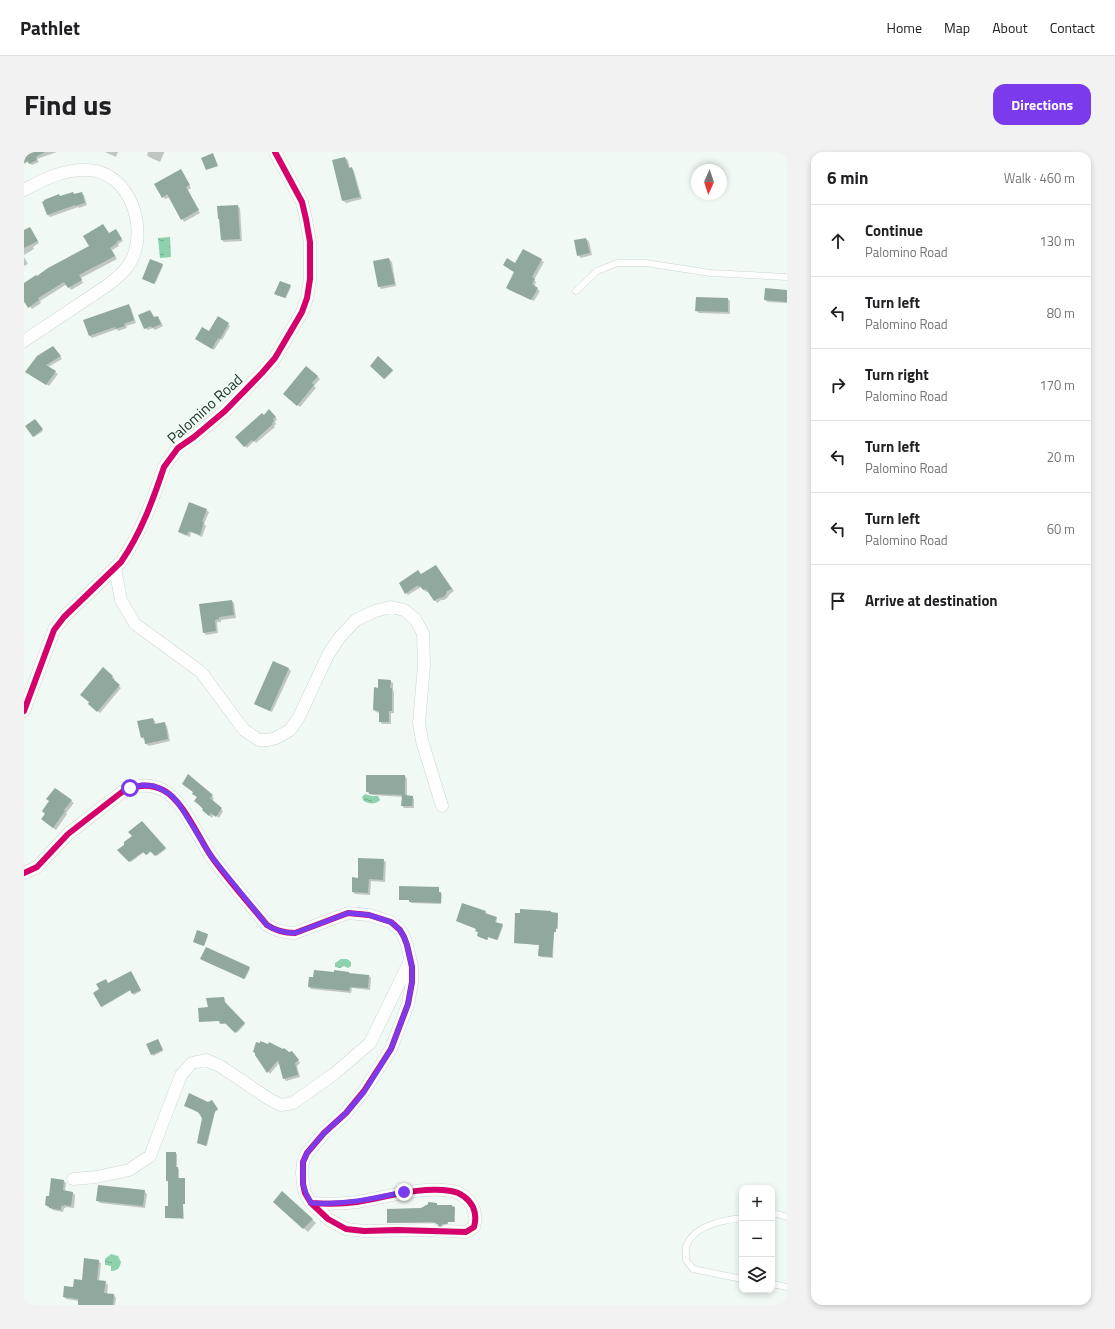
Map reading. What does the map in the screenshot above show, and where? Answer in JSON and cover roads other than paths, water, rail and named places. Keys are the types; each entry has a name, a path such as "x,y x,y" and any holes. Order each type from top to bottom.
{"street":[{"name":"Palomino Road","path":"24,711 54,630 64,617 115,568 127,554 139,533 164,467 178,448 225,411 254,382 274,358 302,312 307,298 310,279 310,242 302,202 275,152"},
{"path":"24,190 66,171 89,170 102,174 116,182 127,193 137,220 138,235 135,250 130,263 121,275 24,341"},
{"path":"115,568 121,600 135,624 201,672 244,730 259,740 276,738 290,730 299,717 328,655 339,638 356,620 375,611 391,608 404,610 415,619 423,633 424,665 419,723 422,741 442,806"},
{"path":"24,873 37,867 68,834 122,792 142,785 154,786 172,796 179,804 211,856 267,925 276,931 295,933 348,913 369,915 391,922 400,930 404,937 411,960 412,982 408,1004 391,1049 364,1092 346,1113 324,1133 307,1153 303,1162 303,1184 311,1203 328,1219 346,1229 364,1231 432,1230"},
{"path":"73,1178 96,1177 128,1170 150,1156 181,1075 192,1063 206,1060 220,1066 281,1105 294,1103 334,1074 370,1043 411,960"},
{"path":"311,1203 330,1204 357,1202 404,1192 433,1190 452,1191 463,1195 471,1203 476,1220 474,1228 466,1232 446,1231"}],"lane":[{"path":"576,291 597,271 617,263 646,264 710,273 787,277"},
{"path":"775,1214 787,1217"},
{"path":"739,1218 727,1219 698,1230 687,1245 686,1260 693,1268 739,1278"},
{"path":"775,1285 787,1287"}],"water":[{"path":"170,237 171,257 160,258 158,238"},
{"path":"365,794 378,796 380,800 374,803 367,802 363,800 362,797"},
{"path":"341,959 347,959 351,962 351,966 348,968 344,966 340,968 335,967 335,963"},
{"path":"111,1254 118,1256 121,1262 118,1269 111,1271 111,1266 105,1265 105,1259"}]}
